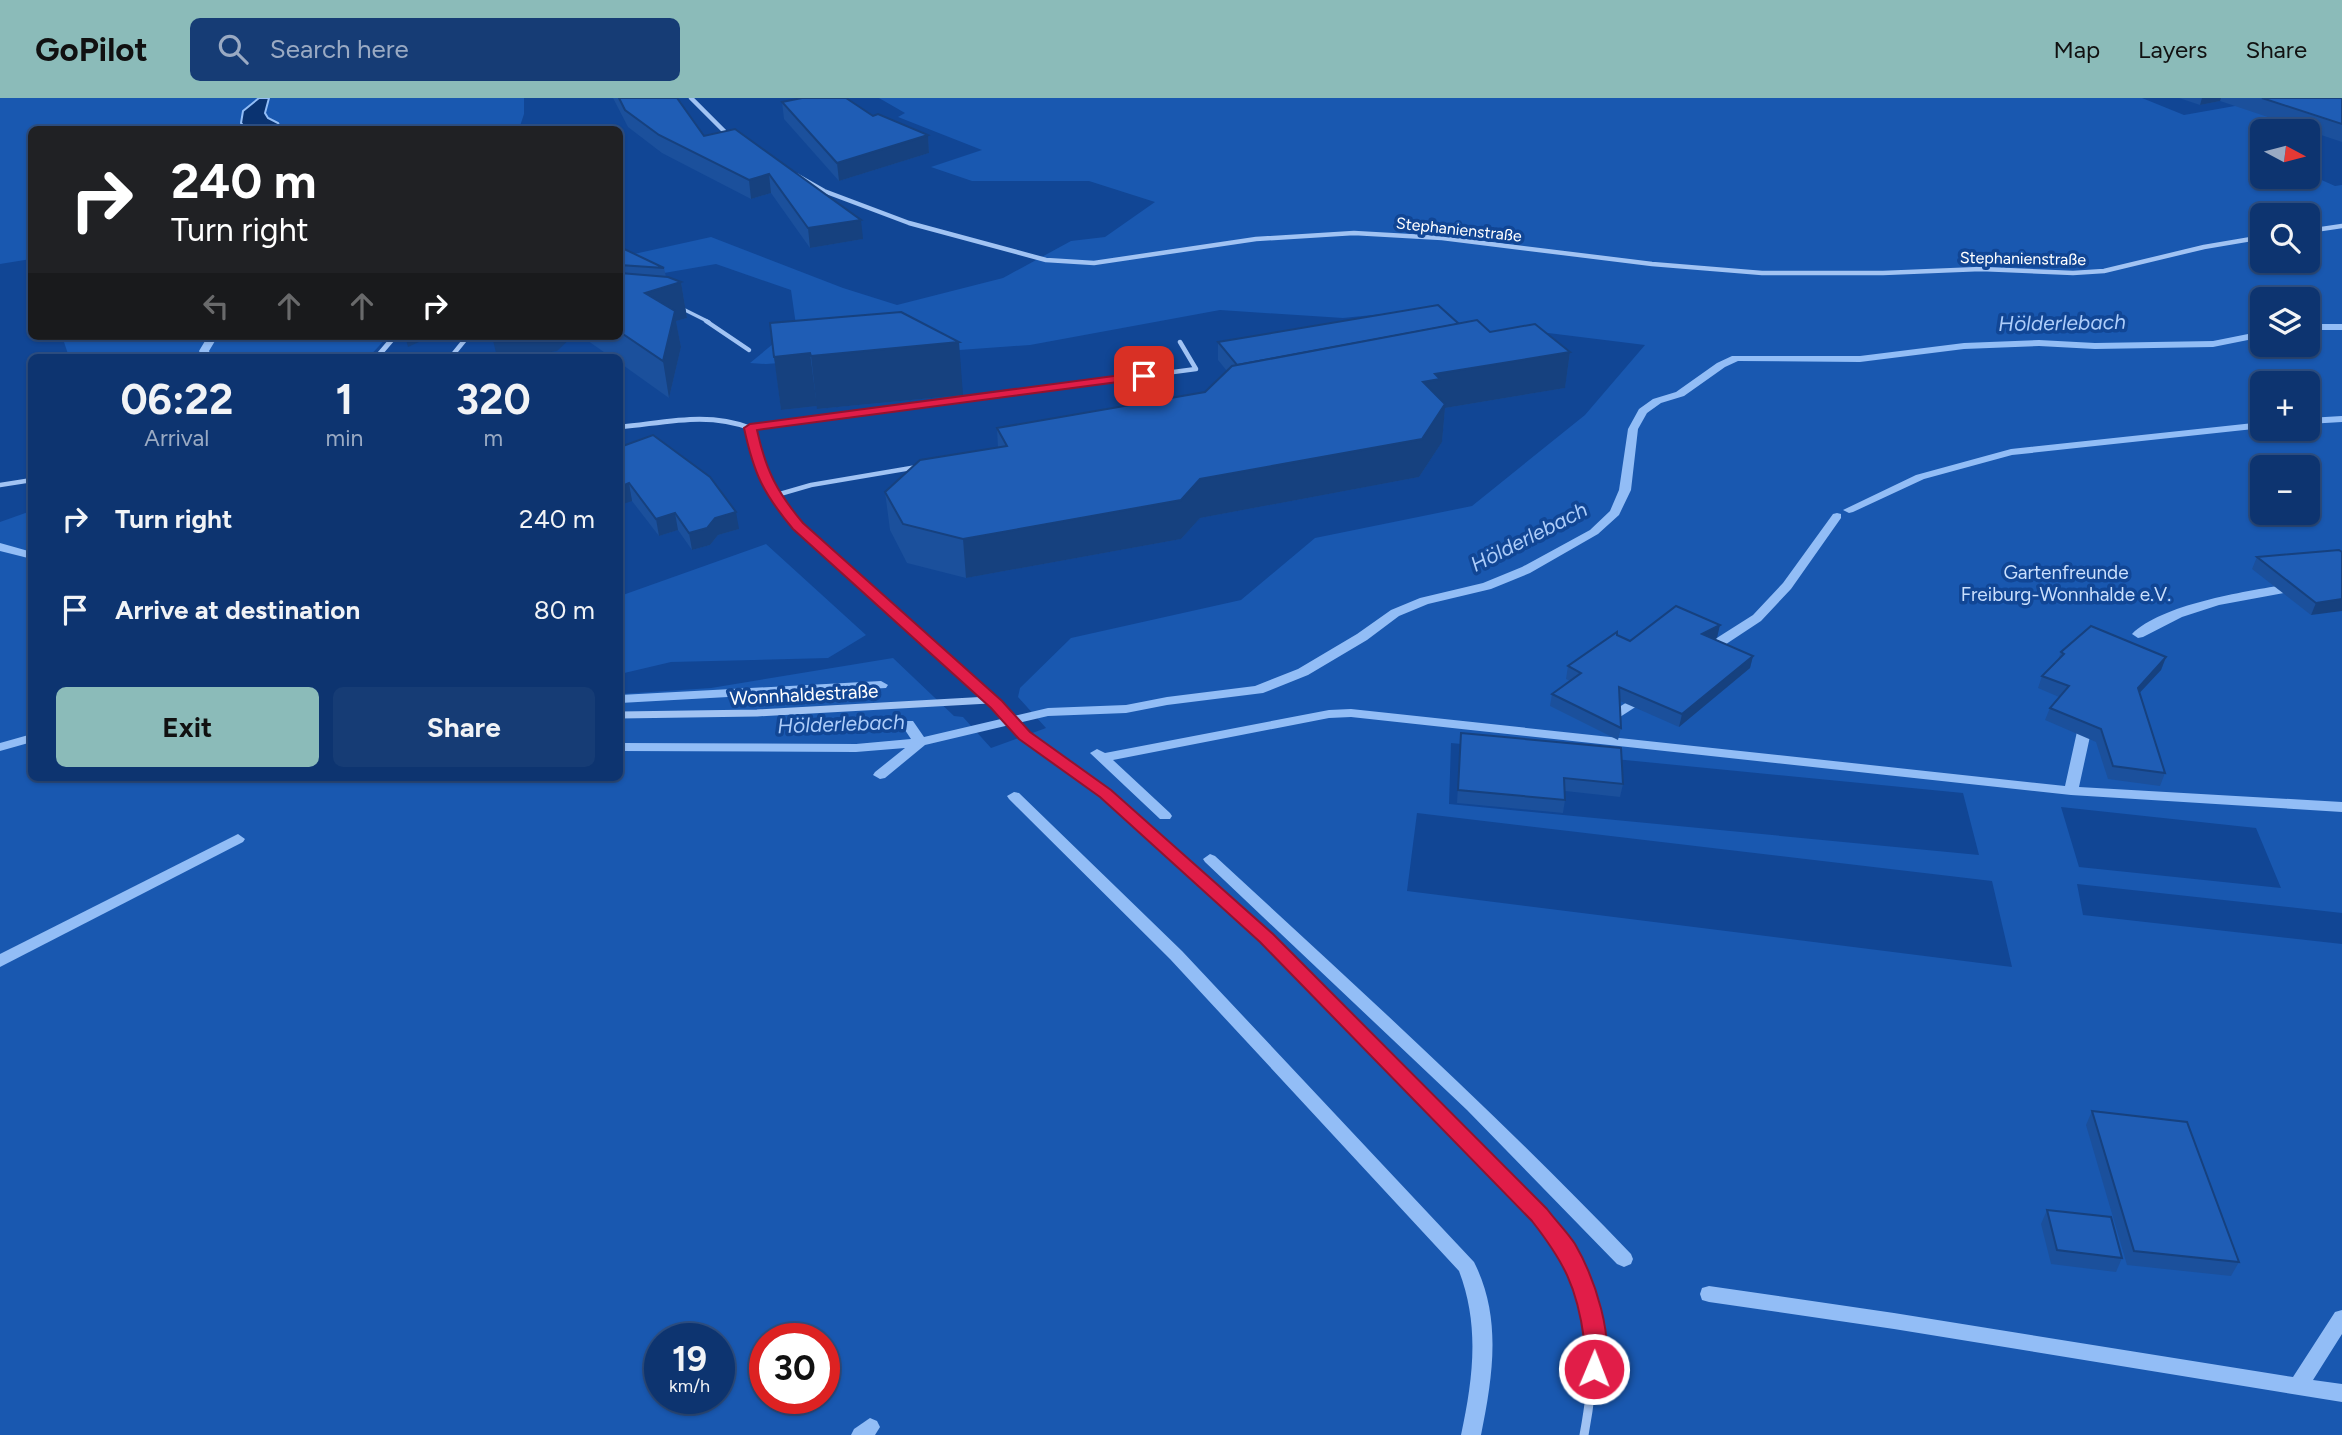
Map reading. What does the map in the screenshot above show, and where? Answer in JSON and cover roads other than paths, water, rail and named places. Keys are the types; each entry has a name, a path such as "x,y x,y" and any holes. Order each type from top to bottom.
{"street":[{"path":"691,98 715,123 741,144"},
{"name":"Stephanienstraße","path":"788,171 824,191 909,223 1046,260 1070,263 1106,262 1306,234 1354,233 1442,238 1651,264 1762,273 1883,274 1981,268 2073,273 2104,271 2204,247 2250,239"},
{"path":"2320,229 2342,226"},
{"path":"379,354 391,340"},
{"path":"623,428 703,419 727,420 750,428 758,464 773,496 798,526 993,702 1024,736 1105,793 1266,938 1540,1215 1566,1249 1585,1288 1588,1302 1596,1342 1584,1435"},
{"name":"Wonnhaldestraße","path":"623,715 757,713 993,702"}],"lane":[{"path":"670,306 681,307 707,321 749,351"},
{"path":"453,354 465,340"},
{"path":"750,428 1196,369 1180,342"},
{"path":"773,496 811,485 918,467"},
{"path":"0,485 28,481"}],"waterway":[{"name":"Hölderlebach","path":"2320,327 2342,327"},
{"name":"Hölderlebach","path":"920,742 1048,712 1126,709 1258,690 1303,672 1362,637 1395,613 1424,601 1487,586 1526,570 1594,532 1615,513 1625,490 1633,429 1643,411 1657,401 1680,394 1721,365 1736,358 1860,359 1964,346 2039,343 2095,346 2213,344 2250,337"},
{"path":"206,354 204,351 211,340"},
{"path":"2320,420 2342,419"},
{"path":"1849,510 1920,477 2011,452 2250,426"},
{"path":"1706,651 1757,618 1787,586 1837,516"},
{"name":"Hölderlebach","path":"0,547 28,555"},
{"path":"2138,634 2196,607 2296,587"},
{"path":"623,699 881,685"},
{"path":"1604,721 1643,696"},
{"path":"1102,758 1329,714 1351,713 2071,791"},
{"path":"2071,791 2087,718"},
{"path":"908,724 920,742"},
{"path":"0,747 28,739"},
{"name":"Hölderlebach","path":"623,747 856,748 920,742"},
{"path":"880,775 920,742"},
{"path":"1097,753 1102,758"},
{"path":"1102,758 1165,816"},
{"path":"2071,791 2342,807"},
{"path":"1014,796 1176,955 1467,1267 1480,1309 1484,1350 1480,1392 1471,1435"},
{"path":"0,961 238,839"},
{"path":"1210,859 1473,1105 1624,1259"},
{"path":"1709,1294 2342,1393"},
{"path":"2299,1385 2342,1318"},
{"path":"861,1435 870,1427"}],"park label":[{"name":"Gartenfreunde Freiburg-Wonnhalde e.V.","path":"2066,583"}]}
